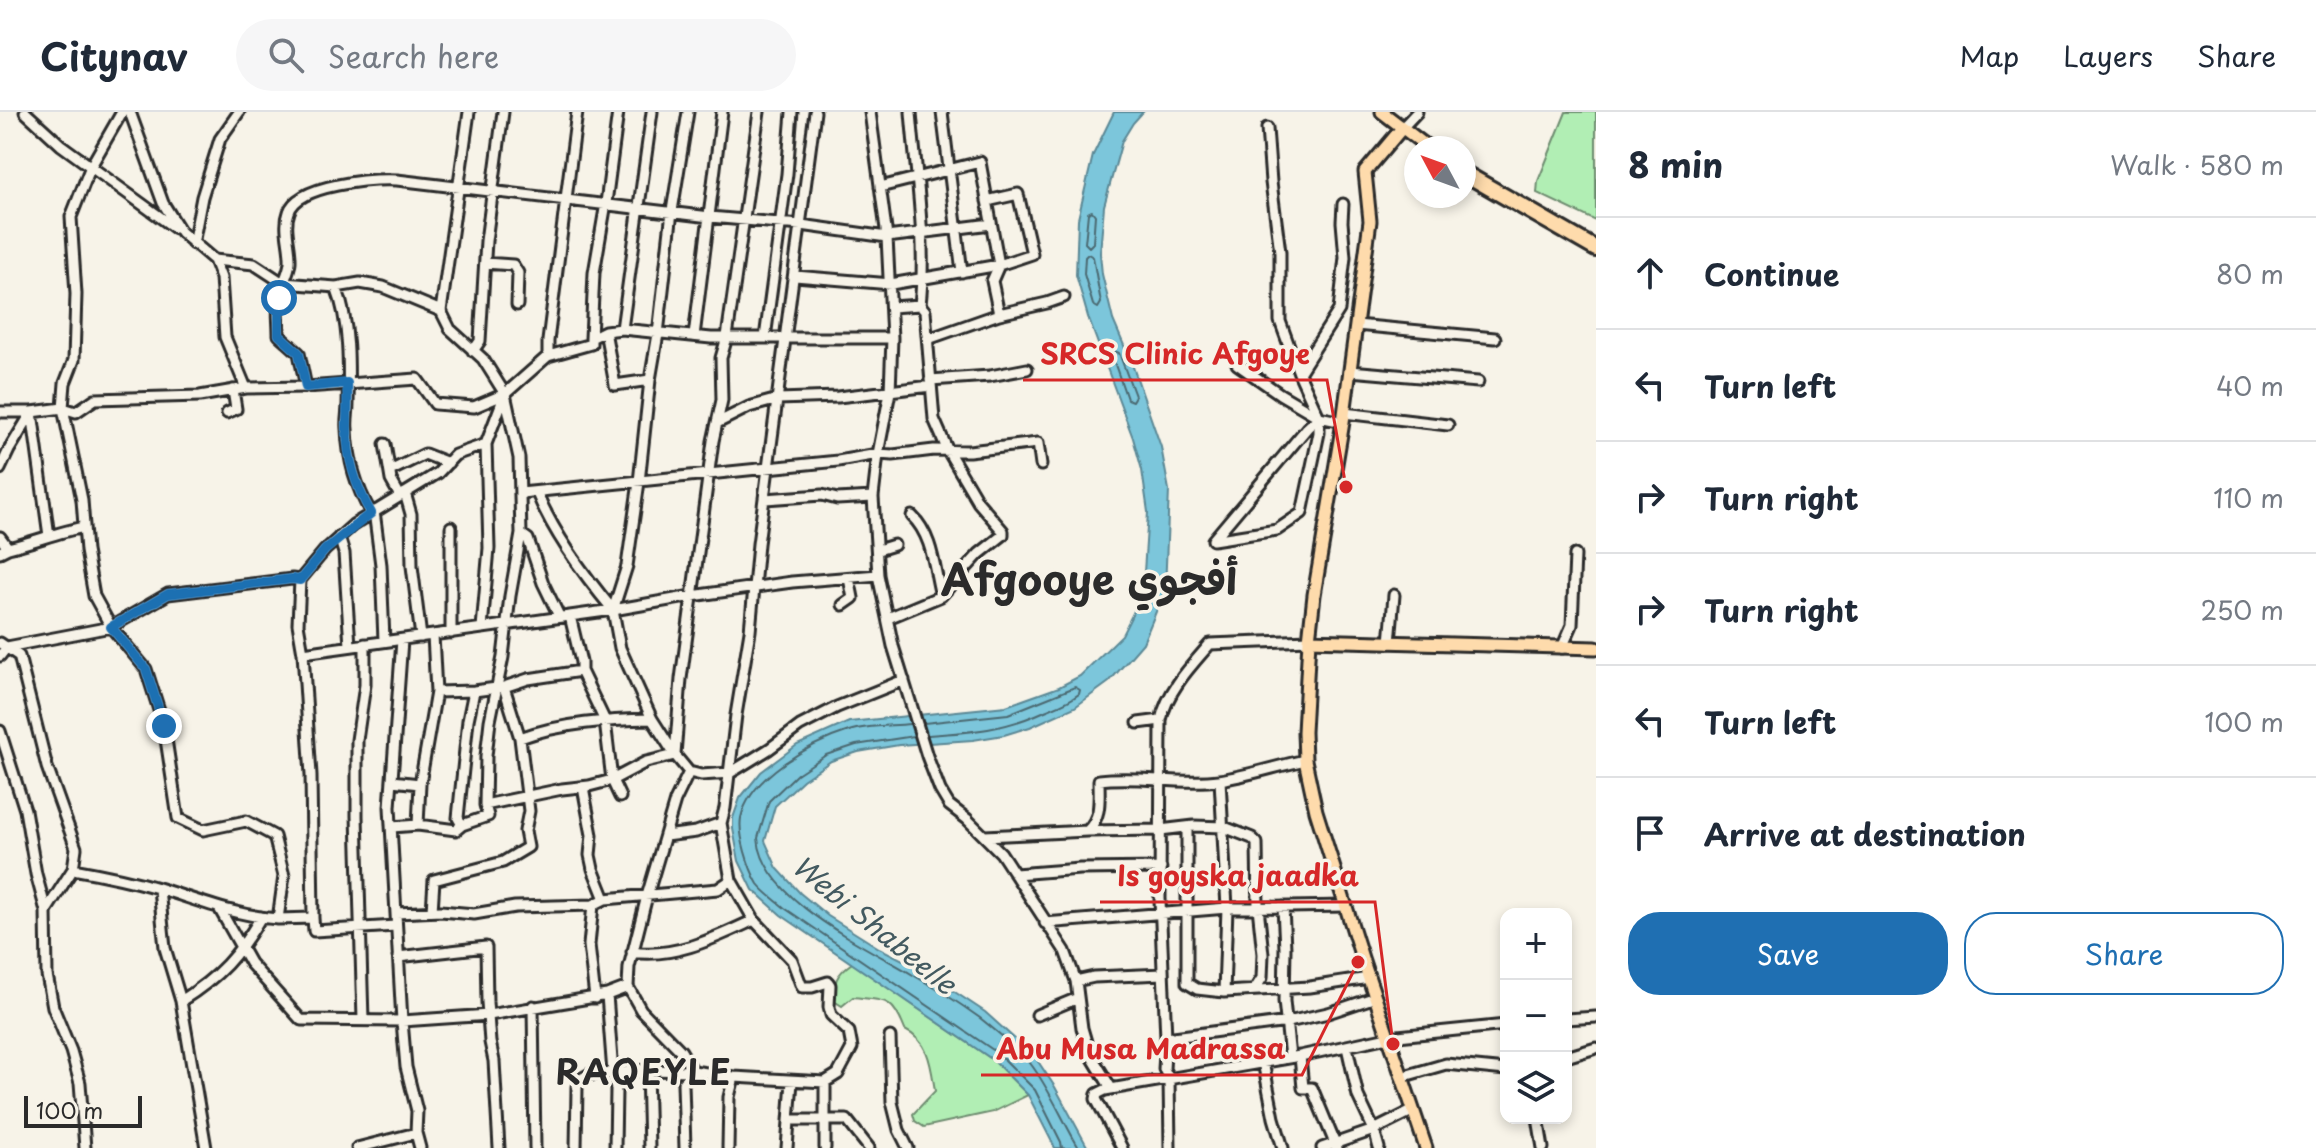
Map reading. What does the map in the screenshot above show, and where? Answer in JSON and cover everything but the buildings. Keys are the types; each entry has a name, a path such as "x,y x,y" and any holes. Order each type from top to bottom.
{"highway":[{"path":"1476,173 1596,239"},
{"path":"1476,177 1596,249"}],"main road":[{"path":"1382,112 1413,136"},
{"path":"1402,128 1365,172 1370,221 1350,371 1314,595 1304,732 1305,760 1316,811 1426,1148"},
{"path":"1309,640 1596,648"}],"street":[{"path":"25,112 61,145 181,232 214,260 221,278 225,337 246,388"},
{"path":"122,112 91,166 71,217 76,294 74,360 65,383 63,408 82,500 94,596 111,627 146,669 164,726 178,818 203,830 246,821 274,836 284,876 278,919"},
{"path":"130,112 163,203 181,232"},
{"path":"193,244 202,197 220,139 239,112"},
{"path":"392,827 418,825 456,830 488,816 485,805 486,756 500,687 510,596 521,534 519,458 505,394 483,359 450,329 441,311 469,112"},
{"path":"473,351 480,341 486,241 503,112"},
{"path":"548,356 577,112"},
{"path":"0,412 63,408 76,412 95,399 200,396 246,388 417,379 435,404 474,407 505,394 548,356 591,344 594,273 618,112"},
{"path":"622,329 652,112"},
{"path":"688,112 672,211 627,566 613,610 620,648 652,719 689,772 701,775 730,773 800,726 837,707 904,680"},
{"path":"694,336 722,112"},
{"path":"675,755 681,679 722,400 721,358 727,337 759,112"},
{"path":"765,338 792,112"},
{"path":"576,1148 577,1087 579,1080 588,1075 647,1070 693,1071 734,1077 825,1082 838,1074 852,1048 849,1032 831,1015 828,982 802,987 792,960 754,920 731,880 721,823 755,587 815,112"},
{"path":"870,112 891,284 890,392 873,497 878,575 888,618 908,696 940,790 949,805 1001,853 1065,951 1076,981 1082,1028 1089,1052 1111,1088"},
{"path":"888,618 941,596 979,554 1003,535 1003,531 978,502 948,451 934,419 925,311 920,305 923,280 921,234 911,112"},
{"path":"942,112 962,272"},
{"path":"1402,128 1417,112"},
{"path":"1267,128 1280,252 1280,321 1319,417 1319,433 1302,513 1277,530 1213,540 1319,417"},
{"path":"880,187 980,162 999,265 992,281 999,314"},
{"path":"306,387 299,353 279,335 279,298 290,263 289,212 297,200 307,194 362,180 377,179 606,203 887,237 991,224"},
{"path":"795,276 891,284 999,265 1032,254 1018,194 987,201"},
{"path":"1299,373 1339,310 1345,257 1343,204"},
{"path":"214,260 254,264 283,283 336,287 360,283 383,287 441,311"},
{"path":"485,263 513,265 518,273 517,305"},
{"path":"336,287 343,302 346,323 347,429 352,467 360,494 373,512 381,565 384,641"},
{"path":"928,339 999,314 1064,297"},
{"path":"891,307 920,305"},
{"path":"1356,325 1495,338"},
{"path":"591,338 605,331 622,329 694,336 892,338"},
{"path":"605,331 615,385 650,380"},
{"path":"1237,364 1319,417 1448,425"},
{"path":"717,423 749,407 778,399 890,392 1027,369"},
{"path":"1350,371 1478,382"},
{"path":"227,413 236,409 233,390"},
{"path":"482,628 489,548 486,444 505,394"},
{"path":"0,469 32,412"},
{"path":"32,412 49,536"},
{"path":"521,493 838,461 878,454 1038,443 1041,465"},
{"path":"385,444 391,480 403,494 411,514 412,566 421,637"},
{"path":"396,926 314,931 311,775 303,653 298,624 300,580 325,550 373,512 438,473 455,455 486,444"},
{"path":"390,471 425,454 448,463"},
{"path":"537,493 547,517 613,610"},
{"path":"765,499 822,495 837,499 873,497"},
{"path":"912,516 930,544 941,596"},
{"path":"0,537 4,550 84,527"},
{"path":"451,527 451,633"},
{"path":"521,534 528,539 543,583 559,616"},
{"path":"339,537 344,553 350,646"},
{"path":"878,550 894,545"},
{"path":"1562,648 1572,625 1575,555"},
{"path":"303,653 755,587 878,575"},
{"path":"843,605 853,598 849,578"},
{"path":"4,645 111,627 168,594 229,585 300,580"},
{"path":"1390,643 1394,595"},
{"path":"570,616 581,671 605,721 612,780 620,797"},
{"path":"418,825 420,784 436,692 433,635"},
{"path":"402,640 390,807 406,1067 417,1111 416,1133 420,1148"},
{"path":"1170,1148 1169,1079 1164,1069 1166,1038 1161,913 1161,720 1164,708 1172,692 1210,644 1309,640"},
{"path":"363,1020 357,740 365,685 365,644"},
{"path":"0,656 4,645"},
{"path":"4,645 19,656 47,767 76,848 73,869 46,911"},
{"path":"436,692 474,691 581,671"},
{"path":"432,911 434,880 503,862 528,847 525,831 528,796 520,738 500,687"},
{"path":"462,825 458,818 474,691"},
{"path":"520,738 541,730 605,721 652,719"},
{"path":"1138,723 1161,720"},
{"path":"0,731 25,810 46,911 47,975 53,1007 80,1083 85,1148"},
{"path":"485,805 612,780 646,762 675,755"},
{"path":"1087,831 1095,824 1099,813 1099,780 1122,777 1161,781 1220,780 1305,760"},
{"path":"689,772 675,801 647,896 632,952 628,987 641,1010 681,1051 693,1071"},
{"path":"1220,780 1227,908 1224,992"},
{"path":"392,781 420,784"},
{"path":"583,787 592,835 590,855 605,899"},
{"path":"665,836 696,832 721,823"},
{"path":"985,836 1194,826 1224,827 1252,838 1257,843 1258,907 1263,954 1262,978 1255,989"},
{"path":"1187,828 1187,983 1197,989 1224,992 1310,987 1369,978"},
{"path":"1015,874 1161,868"},
{"path":"73,869 125,879 219,908 261,917 313,918"},
{"path":"396,913 432,911 474,914 515,907 593,905 605,899 718,889 731,880"},
{"path":"159,889 165,948 181,1001 206,1148"},
{"path":"593,905 589,945 595,998"},
{"path":"1045,923 1227,908 1346,906"},
{"path":"1283,907 1284,987 1295,1057 1303,1088 1312,1088 1336,1146"},
{"path":"219,908 250,963 301,1020 402,1021 489,1015 595,998 628,987"},
{"path":"181,1001 205,986 242,949 261,917"},
{"path":"632,952 650,955 700,944 754,920"},
{"path":"398,957 486,947 499,1148"},
{"path":"1076,981 1094,977 1163,974"},
{"path":"607,995 616,1090 615,1148"},
{"path":"1166,1038 1288,1022 1376,997"},
{"path":"1037,1015 1078,998"},
{"path":"533,1006 535,1148"},
{"path":"1572,1019 1596,1017"},
{"path":"1122,1148 1096,1099 1100,1092 1111,1088 1295,1057 1388,1037 1500,1026"},
{"path":"890,1037 892,1102 899,1130 908,1148"},
{"path":"1347,1047 1358,1096 1379,1148"},
{"path":"1572,1055 1596,1048"},
{"path":"1263,1062 1283,1148"},
{"path":"1401,1077 1446,1064 1500,1069"},
{"path":"647,1070 649,1148"},
{"path":"685,1148 683,1083 693,1071"},
{"path":"728,1148 729,1097 734,1077"},
{"path":"787,1148 792,1081"},
{"path":"825,1082 825,1148"},
{"path":"1322,1148 1336,1146 1412,1111"},
{"path":"789,1120 847,1120 869,1148"},
{"path":"1539,1124 1543,1148"},
{"path":"357,1148 384,1144 416,1133"}],"green space":[{"path":"1566,112 1596,112 1596,221 1537,193 1538,181"},
{"path":"852,963 993,1060 1028,1095 993,1112 924,1127 915,1121 913,1114 935,1091 928,1056 920,1041 905,1030 892,1006 873,999 853,997 842,1006 834,1001 837,979"}],"water":[{"path":"1114,112 1143,112 1122,141 1104,206 1100,253 1102,274 1113,320 1161,447 1169,490 1165,590 1143,643 1109,682 1075,707 1030,727 973,740 899,745 858,752 831,761 803,780 775,806 765,841 777,868 800,893 828,916 879,948 917,967 985,1012 1035,1057 1088,1148 1055,1148 1028,1095 993,1060 781,915 753,890 739,861 733,818 740,798 761,772 797,745 849,722 1006,706 1080,676 1122,635 1139,601 1148,512 1142,470 1133,438 1088,317 1076,275 1078,219 1093,155"}],"place":[{"name":"SRCS Clinic Afgoye","path":"1346,487"},
{"name":"Abu Musa Madrassa","path":"1358,962"},
{"name":"Is goyska jaadka","path":"1393,1044"}],"district":[{"name":"Afgooye أفجوي","path":"1089,580"},
{"name":"RAQEYLE","path":"644,1073"}],"route":[{"path":"164,726 146,669 111,627 168,594 229,585 300,580 325,550 371,513 360,494 352,467 347,429 347,383 306,387 299,353 279,335 279,298"}],"water label":[{"name":"Webi Shabeelle","path":"874,925"}]}
